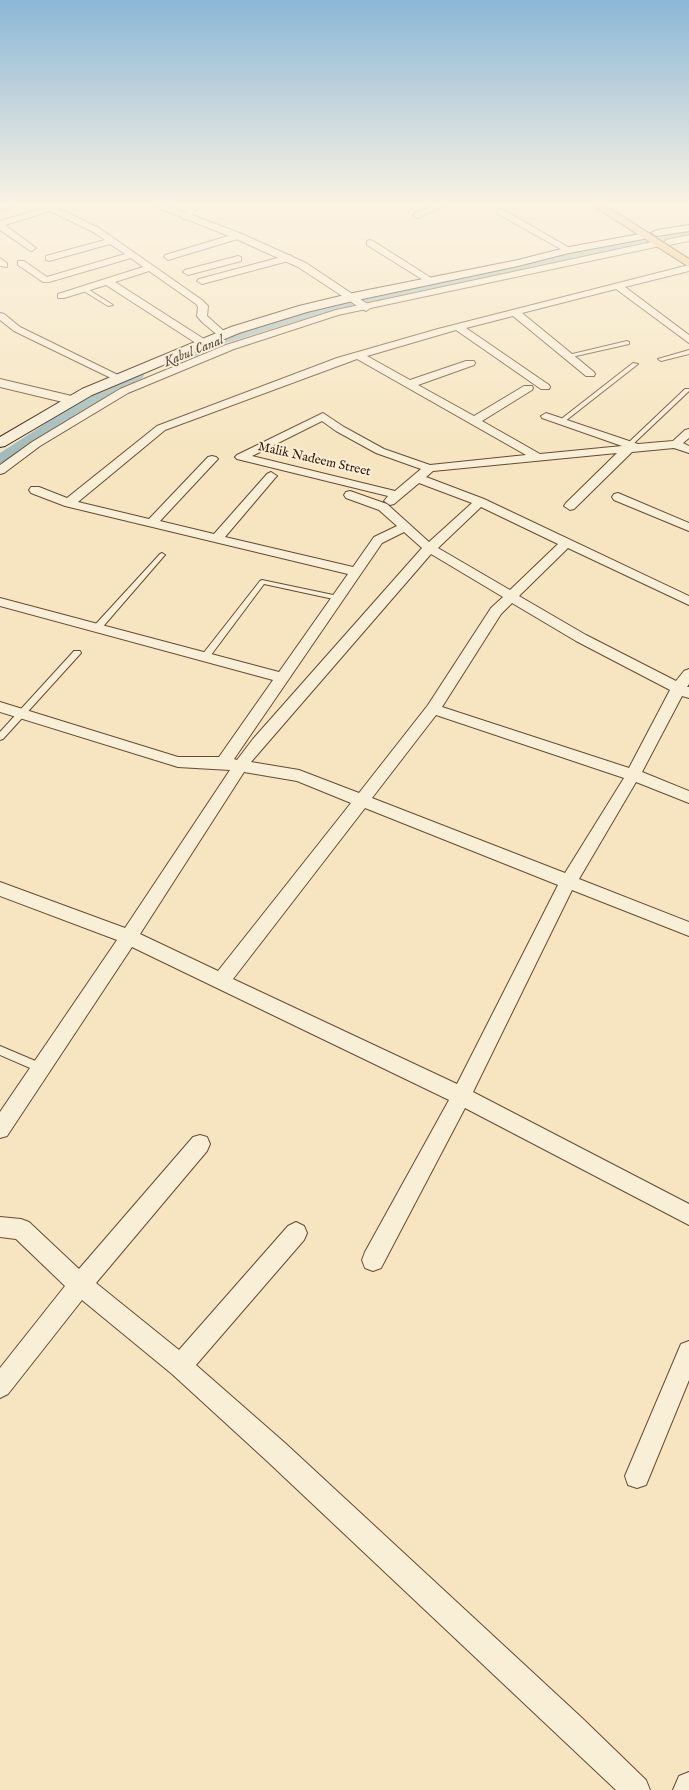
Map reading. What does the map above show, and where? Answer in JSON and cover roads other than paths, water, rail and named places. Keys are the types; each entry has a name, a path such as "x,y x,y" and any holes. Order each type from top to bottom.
{"main road":[{"path":"0,443 72,400 119,378 223,335 303,309 409,286"}],"street":[{"path":"61,296 95,286"},
{"path":"113,286 203,343"},
{"path":"174,286 203,306 202,316 223,335"},
{"path":"335,286 366,307"},
{"path":"0,471 36,444 124,391 230,346 336,313 458,286"},
{"path":"69,503 162,428 358,355 514,312 618,286 689,340"},
{"path":"514,312 590,374"},
{"path":"1,316 17,329 119,378"},
{"path":"458,327 545,387"},
{"path":"358,355 538,458"},
{"path":"409,384 470,363"},
{"path":"0,383 72,400"},
{"path":"474,421 528,388"},
{"name":"Malik Nadeem Street","path":"398,495 241,457 323,416 340,429 380,451 429,468"},
{"path":"546,416 631,447"},
{"path":"676,444 689,432"},
{"path":"383,507 429,468 538,458 631,447 676,444 689,450"},
{"path":"570,506 631,447"},
{"path":"152,523 212,459"},
{"path":"217,539 271,476"},
{"path":"417,478 480,502 689,600"},
{"path":"35,490 69,503 356,572"},
{"path":"350,495 383,507 429,548 510,597 581,638 683,691"},
{"path":"618,497 689,527"},
{"path":"0,1129 129,937 241,765 258,743 429,548 480,502"},
{"path":"223,763 378,540 406,527"},
{"path":"220,981 432,709 496,611 567,542"},
{"path":"0,602 282,678"},
{"path":"373,1260 461,1096 568,882 683,691 689,674"},
{"path":"0,707 178,762 241,765 299,776 689,929"},
{"path":"432,709 633,775 689,797"},
{"path":"0,889 129,937 461,1096 689,1215"},
{"path":"0,1386 80,1285 200,1144"},
{"path":"0,1227 21,1229 80,1285 180,1366 276,1452 566,1722 636,1790"},
{"path":"180,1366 296,1233"},
{"path":"636,1476 689,1352"},
{"path":"687,1790 689,1786"}],"lane":[{"path":"84,289 110,305"},
{"path":"567,356 627,343"},
{"path":"661,359 689,352"},
{"path":"562,421 635,364"},
{"path":"631,447 687,390"},
{"path":"97,628 162,554"},
{"path":"205,657 262,582 338,598"},
{"path":"0,737 77,653"},
{"path":"0,1050 40,1068"}],"waterway":[{"name":"Kabul Canal","path":"194,352 216,342 327,308 432,286"},
{"name":"Kabul Canal","path":"0,459 113,386 138,375"}]}
